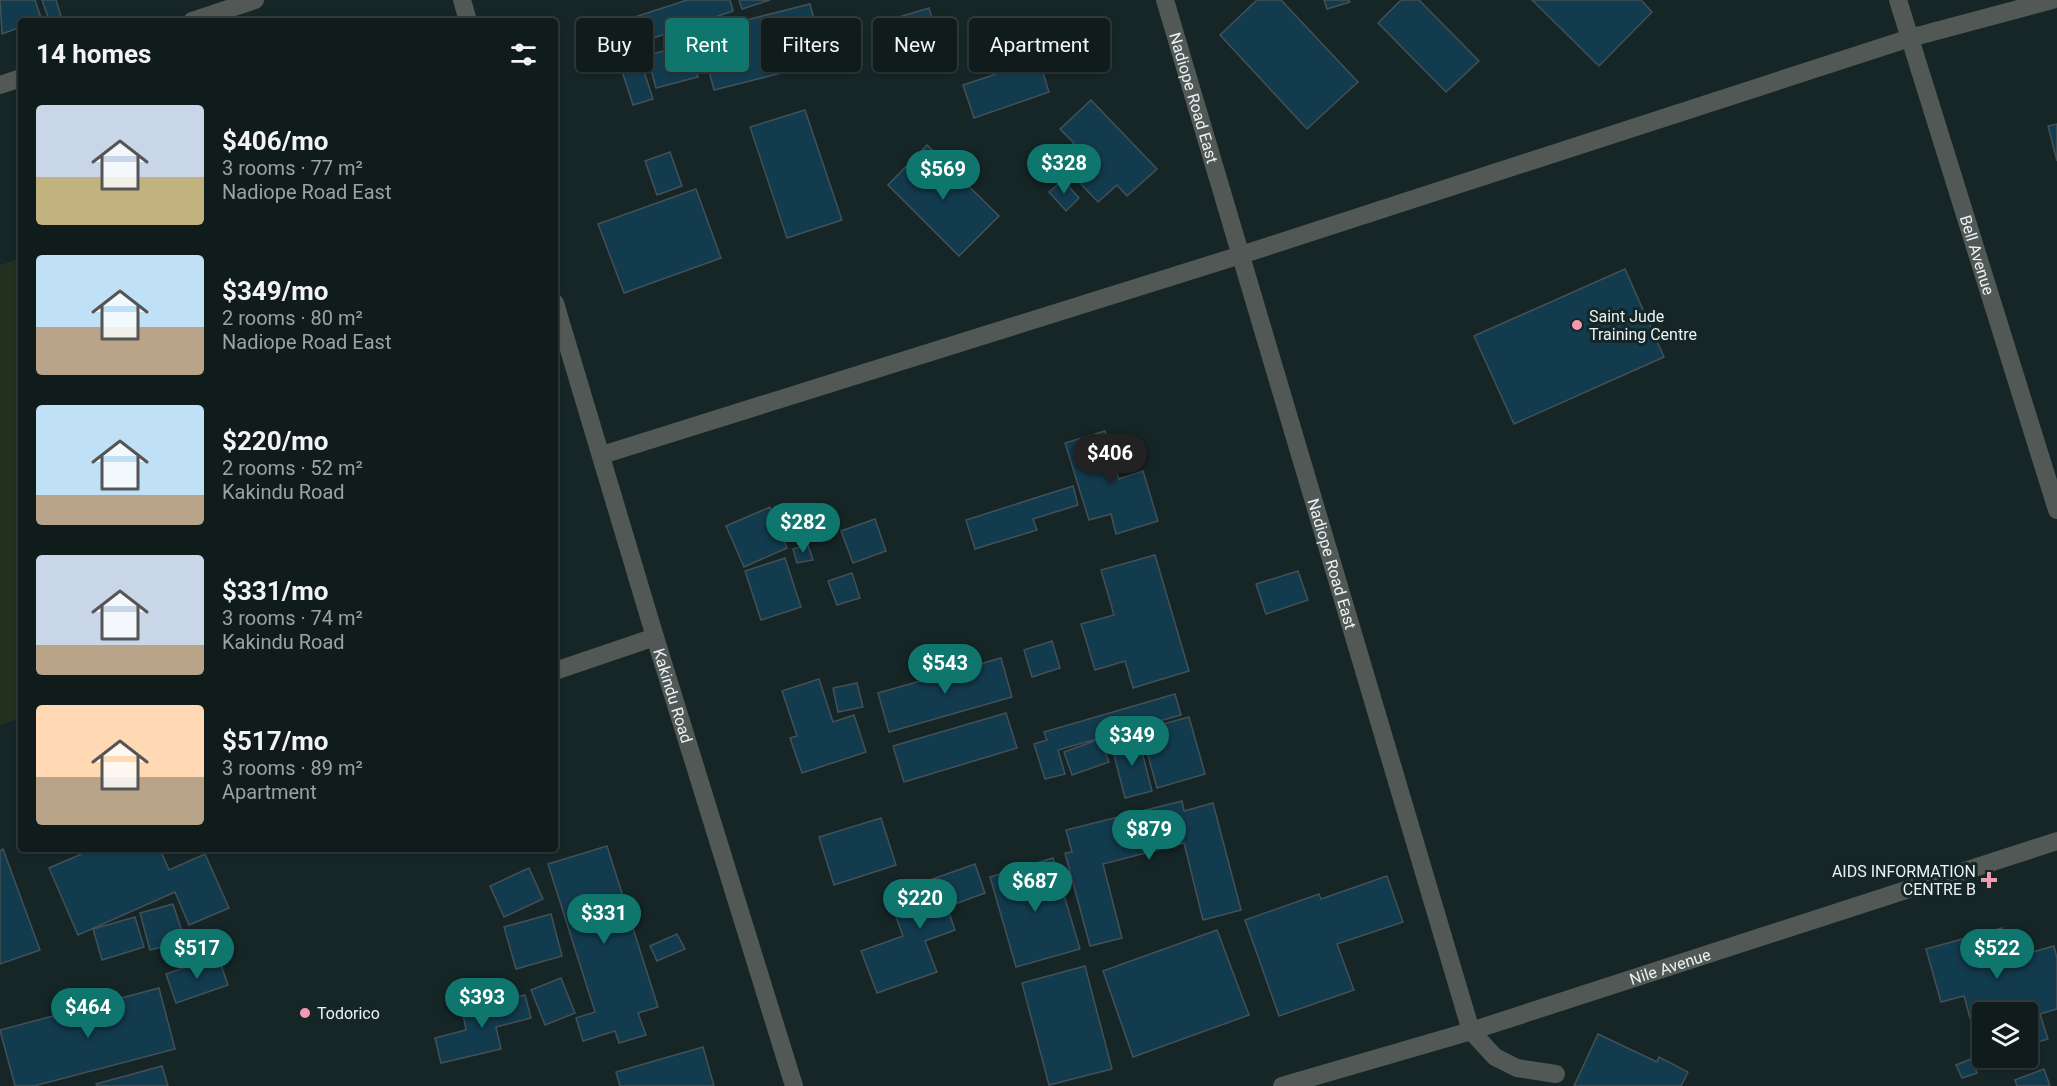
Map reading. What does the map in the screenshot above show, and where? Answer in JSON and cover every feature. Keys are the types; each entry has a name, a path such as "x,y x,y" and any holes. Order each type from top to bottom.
{"street":[{"path":"201,18 255,0"},
{"path":"462,0 467,18"},
{"name":"Nadiope Road East","path":"1165,0 1471,1031 1495,1057 1517,1068 1556,1074"},
{"name":"Bell Avenue","path":"1898,0 2057,510"},
{"path":"602,455 1241,255 1910,38 2052,0"},
{"path":"0,84 18,79"},
{"name":"Kakindu Road","path":"558,313 655,637 794,1086"},
{"path":"558,670 655,637"},
{"name":"Nile Avenue","path":"1282,1086 1471,1031 2057,841"}],"green space":[{"path":"18,259 18,719 0,725 0,265"}],"building":[{"path":"0,0 35,0 41,18 18,18 18,28 2,34"},
{"path":"42,0 56,0 61,16 48,18"},
{"path":"687,0 730,0 733,11 712,18 665,18 665,34 653,38 653,18 632,18"},
{"path":"739,0 770,0 742,9"},
{"path":"1257,0 1281,0 1358,82 1307,129 1220,35"},
{"path":"1324,0 1349,0 1350,2 1327,9"},
{"path":"1401,0 1419,0 1479,61 1446,92 1378,23"},
{"path":"1532,0 1641,0 1652,12 1599,66"},
{"path":"810,4 814,18 761,18 761,72 785,72 714,90 709,72 749,72 749,19"},
{"path":"929,8 932,18 896,18"},
{"path":"665,51 665,72 697,72 698,77 656,88 652,72 653,54"},
{"path":"622,72 644,72 653,99 633,105"},
{"path":"1003,72 1043,72 1049,92 974,118 963,85"},
{"path":"1091,100 1157,169 1127,196 1117,185 1098,202 1057,159 1074,143 1060,129"},
{"path":"805,110 842,220 787,238 750,127"},
{"path":"2057,124 2057,161 2048,126"},
{"path":"927,145 999,216 959,256 888,185"},
{"path":"670,152 682,186 657,195 645,161"},
{"path":"1063,180 1079,198 1066,211 1049,192"},
{"path":"696,189 721,258 624,293 598,224"},
{"path":"1625,269 1664,357 1514,424 1474,336"},
{"path":"1105,431 1119,479 1143,471 1158,521 1116,534 1111,514 1089,520 1065,443"},
{"path":"1073,486 1078,505 1033,519 1037,530 975,549 966,520"},
{"path":"770,507 787,548 744,567 726,526"},
{"path":"875,519 886,551 853,563 841,531"},
{"path":"808,545 813,560 797,563 793,549"},
{"path":"1155,555 1189,671 1133,688 1125,661 1095,670 1081,624 1114,615 1101,570"},
{"path":"785,558 801,607 761,620 745,571"},
{"path":"1298,571 1308,600 1266,614 1256,584"},
{"path":"852,573 860,598 837,605 828,581"},
{"path":"1052,641 1060,668 1032,677 1024,650"},
{"path":"1001,658 1012,697 889,732 878,693"},
{"path":"819,679 833,722 854,715 866,752 802,773 790,738 797,736 782,691"},
{"path":"857,683 863,707 838,712 833,688"},
{"path":"1175,694 1181,715 1058,750 1065,774 1045,779 1034,744 1047,740 1044,732"},
{"path":"1006,713 1017,748 904,782 893,746"},
{"path":"1189,717 1205,774 1157,788 1141,730"},
{"path":"1138,736 1152,791 1125,798 1111,743"},
{"path":"1100,739 1109,762 1072,775 1064,752"},
{"path":"1182,801 1184,811 1213,803 1241,910 1203,920 1184,843 1103,864 1122,938 1090,946 1065,853 1072,852 1066,830"},
{"path":"881,818 896,865 834,885 819,837"},
{"path":"607,846 658,1007 638,1013 646,1035 619,1043 615,1031 583,1041 576,1018 595,1012 548,864"},
{"path":"3,849 40,950 0,964 0,851"},
{"path":"86,852 161,852 169,870 205,854 229,908 189,925 175,892 78,935 49,868"},
{"path":"1053,858 1080,949 1016,967 990,877"},
{"path":"975,864 985,893 947,907 955,930 925,941 937,972 877,993 861,951 903,936 892,906 932,892 927,881"},
{"path":"529,868 543,899 504,917 490,886"},
{"path":"1387,876 1403,922 1337,944 1354,990 1279,1016 1245,920 1319,894 1321,899"},
{"path":"173,904 185,941 150,950 140,913"},
{"path":"551,914 562,956 516,969 504,927"},
{"path":"135,917 144,947 102,960 93,929"},
{"path":"2002,928 2011,958 2054,946 2057,958 2057,1009 2040,1014 2048,1039 2038,1042 2038,1002 1972,1002 1972,1025 1964,996 1941,1002 1926,949"},
{"path":"1217,930 1249,1015 1133,1057 1103,971"},
{"path":"677,934 685,949 657,961 650,946"},
{"path":"218,956 228,985 176,1003 166,974"},
{"path":"1085,966 1112,1069 1049,1085 1022,983"},
{"path":"561,978 575,1013 545,1025 531,990"},
{"path":"159,988 175,1049 34,1086 15,1086 0,1030"},
{"path":"525,995 531,1018 496,1027 501,1049 441,1063 435,1038 466,1030 462,1009"},
{"path":"1598,1034 1657,1062 1659,1057 1688,1072 1681,1086 1574,1086"},
{"path":"703,1047 714,1086 620,1086 616,1072"},
{"path":"1971,1059 1972,1068 1975,1068 1977,1073 1962,1078 1956,1065"},
{"path":"162,1066 168,1086 97,1086 96,1084"},
{"path":"2044,1069 2050,1086 2017,1086 2015,1080"}],"place":[{"name":"Saint Jude Training Centre","path":"1577,325"},
{"name":"AIDS INFORMATION CENTRE B","path":"1989,880"},
{"name":"Todorico","path":"305,1013"}]}
